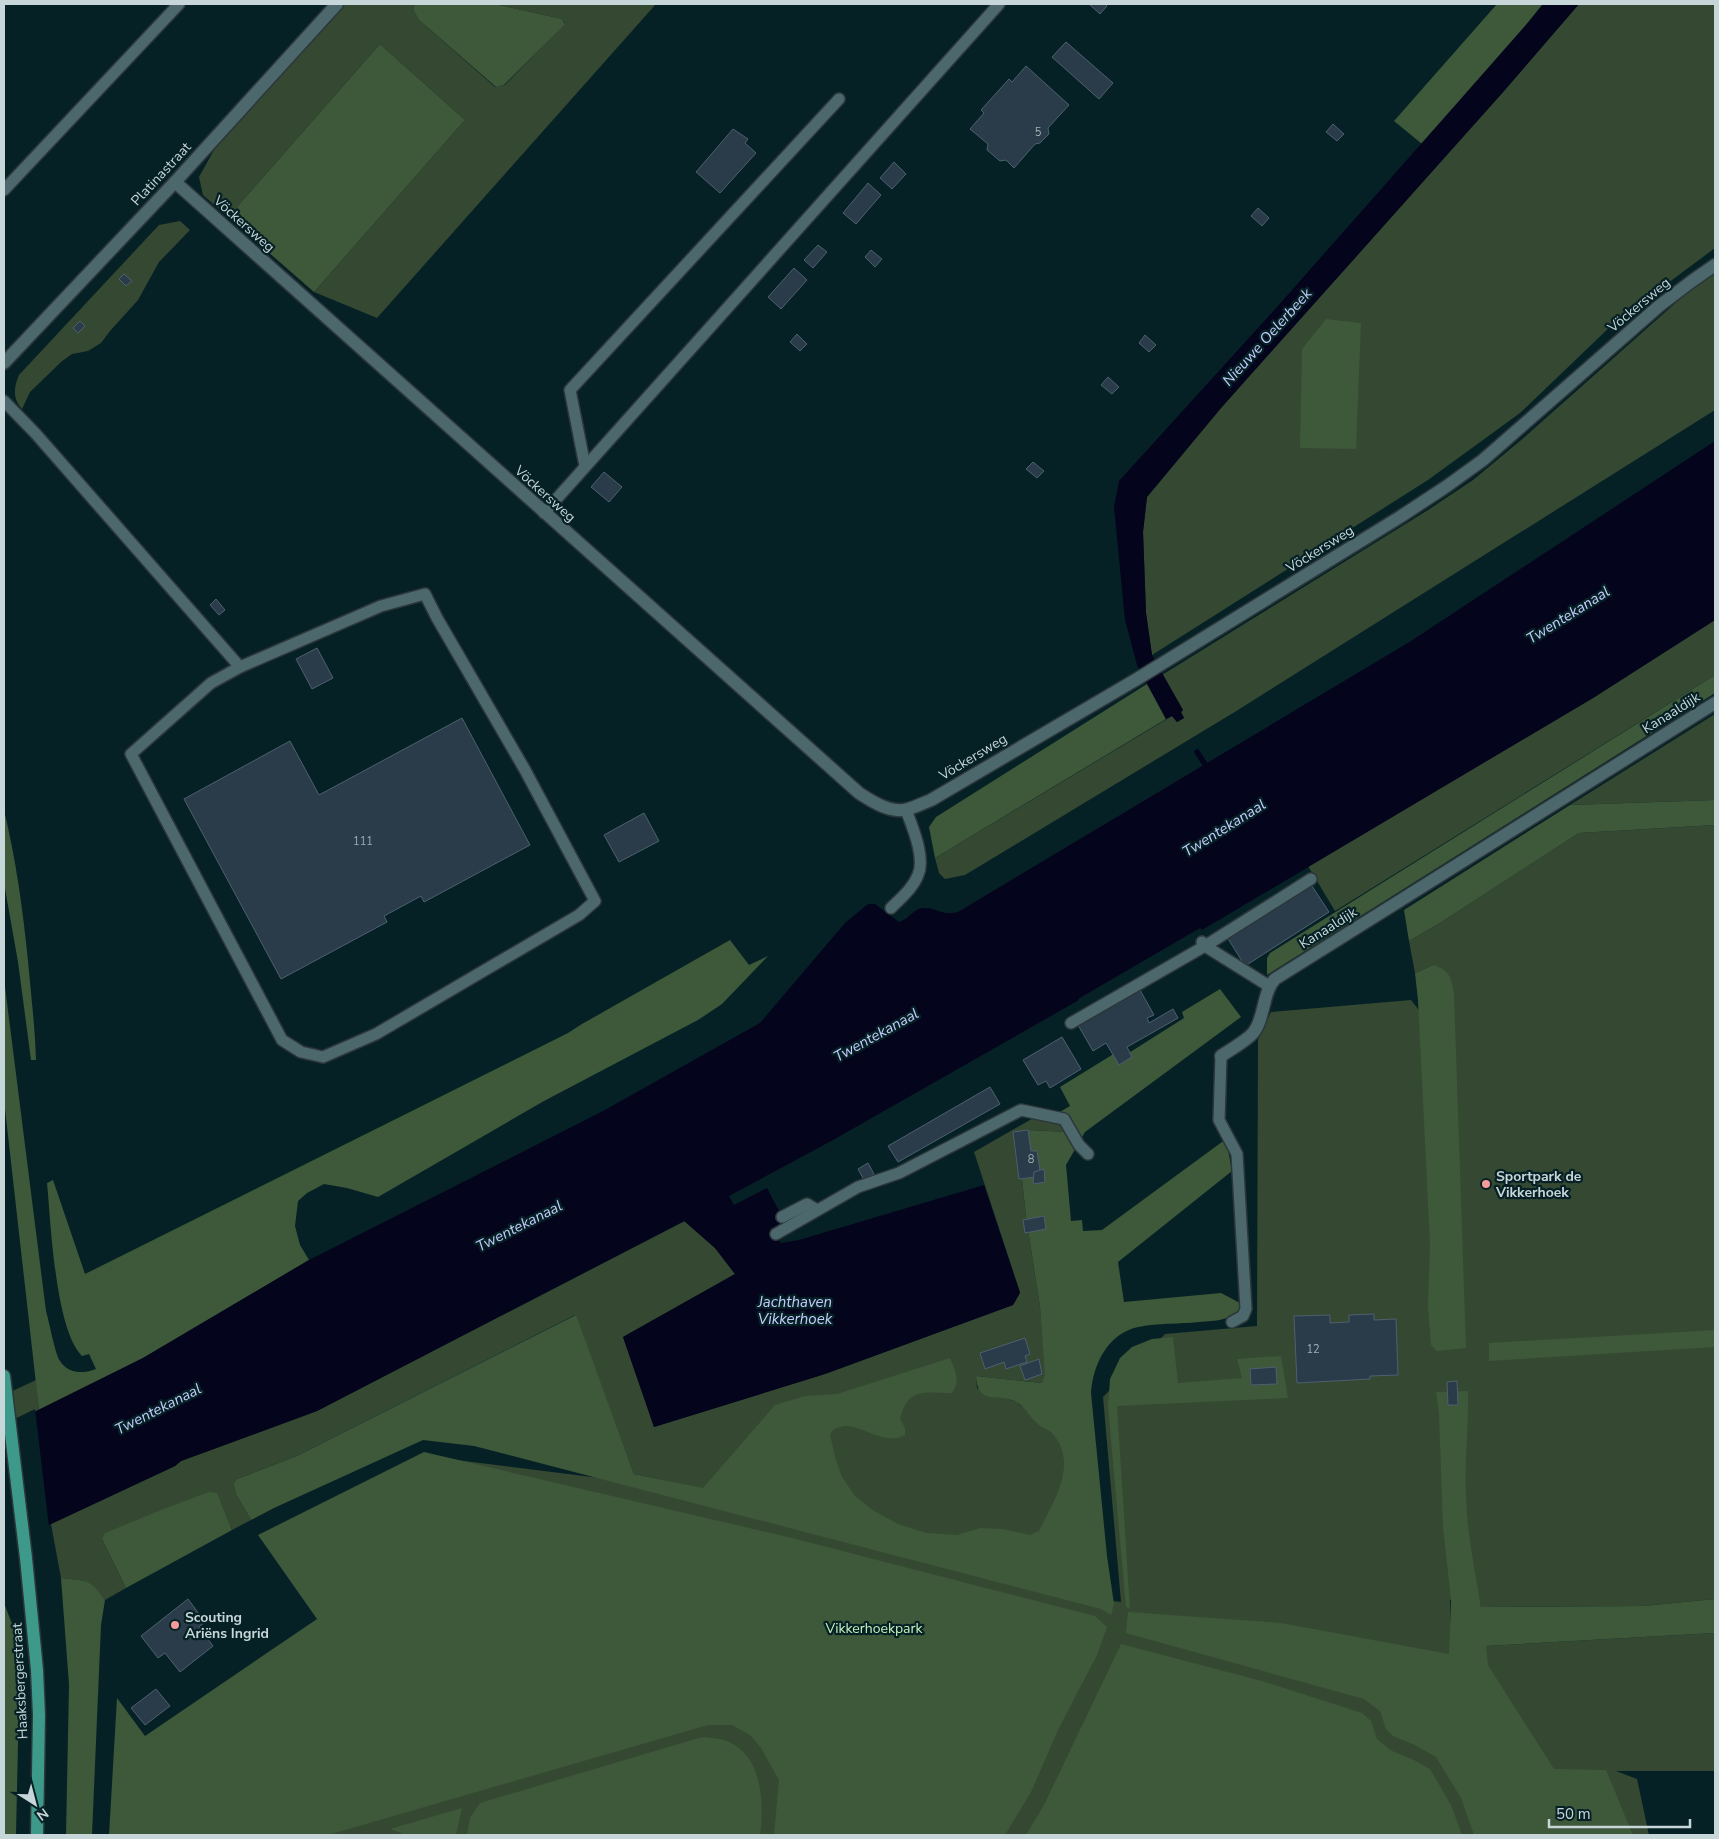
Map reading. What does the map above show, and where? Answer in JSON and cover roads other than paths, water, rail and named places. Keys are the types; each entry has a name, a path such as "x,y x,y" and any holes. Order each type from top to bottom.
{"main road":[{"name":"Haaksbergerstraat","path":"4,1376 26,1558 37,1670 39,1716 37,1835"}],"street":[{"name":"Platinastraat","path":"4,363 174,182 337,4"},
{"name":"Vöckersweg","path":"174,182 859,793 877,804 892,809 906,810 930,800 1137,679 1448,486 1483,460 1659,306 1715,265"},
{"name":"Kanaaldijk","path":"1269,986 1275,979 1715,703"},
{"path":"1221,1056 1253,1033 1269,986"}],"lane":[{"path":"4,190 179,4"},
{"path":"544,513 998,4"},
{"path":"585,466 570,390 839,99"},
{"path":"4,401 36,434 240,667"},
{"path":"425,594 525,770 595,900 580,915 367,1038 323,1057 301,1052 282,1040 131,754 211,683 240,667 382,606 425,594"},
{"path":"891,908 912,886 921,868 920,858 906,810"},
{"path":"1071,1024 1311,879"},
{"path":"1203,944 1269,986"},
{"path":"1221,1056 1219,1120 1237,1154 1246,1309 1243,1316 1232,1322"},
{"path":"776,1234 858,1187 899,1173 1021,1110 1064,1119 1079,1144 1088,1154"},
{"path":"782,1217 807,1204 817,1210"}],"water":[{"path":"1543,4 1579,4 1504,91 1221,408 1147,497 1143,532 1146,613 1152,655 1183,710 1181,712 1184,718 1177,722 1172,716 1166,719 1137,665 1125,620 1114,507 1119,481 1277,307"},
{"path":"1715,441 1715,620 1593,698 1202,930 1200,928 1079,1000 833,1140 729,1196 734,1205 767,1188 779,1211 788,1207 793,1217 770,1229 781,1243 799,1240 984,1185 1020,1293 1013,1305 825,1374 654,1427 623,1337 735,1274 715,1248 684,1221 317,1411 181,1461 175,1466 4,1546 30,1414 143,1358 309,1260 603,1111 760,1023 845,923 868,904 875,904 899,922 906,919 916,910 923,908 947,913 958,912 1411,641"}],"waterway":[{"name":"Nieuwe Oelerbeek","path":"1197,752 1205,764"}],"place":[{"name":"Sportpark de Vikkerhoek","path":"1486,1184"},
{"name":"Scouting Ariëns Ingrid","path":"175,1625"}],"water label":[{"name":"Twentekanaal","path":"1568,615"},
{"name":"Twentekanaal","path":"1224,828"},
{"name":"Twentekanaal","path":"876,1035"},
{"name":"Twentekanaal","path":"519,1226"},
{"name":"Jachthaven Vikkerhoek","path":"795,1310"},
{"name":"Twentekanaal","path":"158,1409"}],"park label":[{"name":"Vikkerhoekpark","path":"874,1628"}]}
